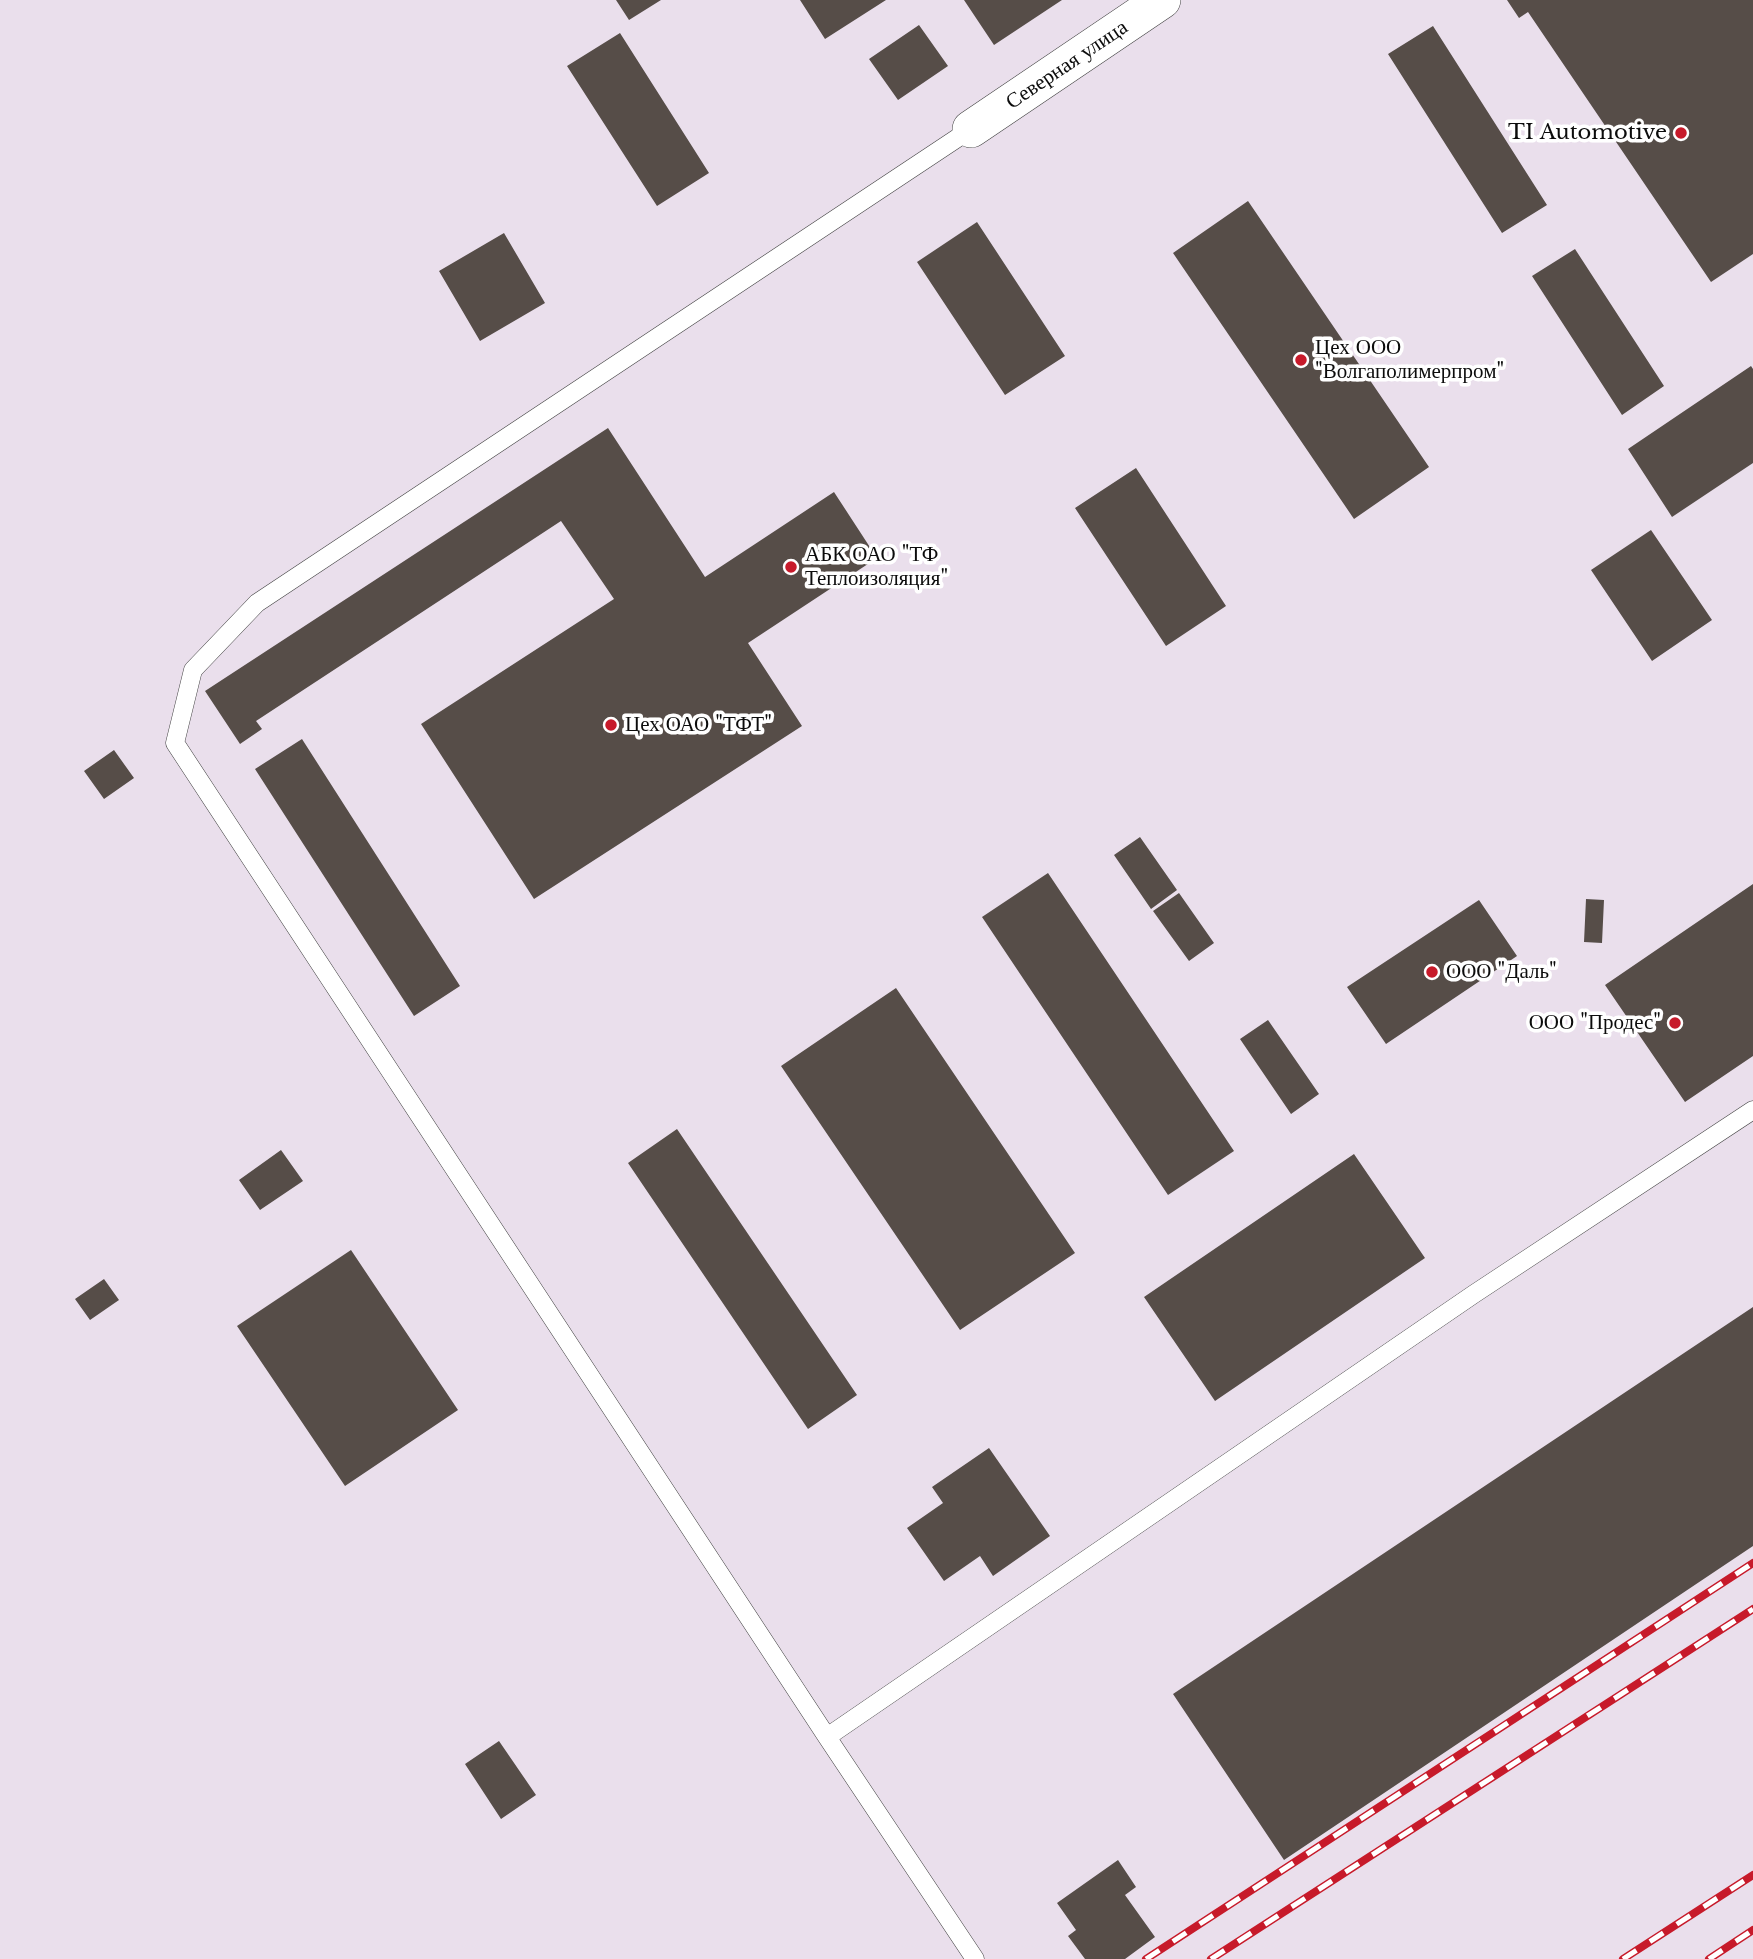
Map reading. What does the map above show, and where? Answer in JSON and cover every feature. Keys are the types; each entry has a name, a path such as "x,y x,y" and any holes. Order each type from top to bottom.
{"street":[{"name":"Северная улица","path":"971,129 1163,0"}],"lane":[{"path":"971,129 257,603 192,670 175,743 975,1959"},
{"path":"827,1737 1474,1294 1753,1110"}],"shaded area":[{"path":"0,0 1753,0 1753,1959 0,1959"}],"building":[{"path":"616,0 661,0 629,20"},
{"path":"800,0 886,0 825,39"},
{"path":"964,0 1062,0 994,45"},
{"name":"TI Automotive","path":"1507,0 1753,0 1753,254 1711,282 1528,12 1519,18"},
{"path":"919,25 948,66 898,100 869,59"},
{"path":"1433,26 1547,205 1502,233 1388,54"},
{"path":"620,33 709,173 657,206 567,66"},
{"name":"Цех ООО \"Волгаполимерпром\"","path":"1248,201 1429,467 1354,519 1173,253"},
{"path":"977,222 1065,356 1005,395 917,262"},
{"path":"504,233 545,303 480,341 439,271"},
{"path":"1575,249 1664,386 1622,415 1532,276"},
{"path":"1751,366 1753,463 1672,517 1628,449"},
{"path":"608,428 705,577 834,492 877,558 748,643 802,726 534,899 421,724 614,599 561,521 256,721 262,729 240,744 205,691"},
{"path":"1136,468 1226,606 1166,646 1075,508"},
{"path":"1651,530 1712,620 1652,661 1591,570"},
{"path":"302,739 460,986 414,1016 255,769"},
{"path":"114,750 134,778 104,799 84,771"},
{"path":"1140,837 1177,890 1151,909 1114,855"},
{"path":"1048,873 1234,1151 1168,1195 982,917"},
{"path":"1753,884 1753,1056 1685,1102 1605,985"},
{"path":"1179,893 1214,943 1189,961 1153,911"},
{"path":"1586,899 1604,900 1602,943 1584,942"},
{"name":"ООО \"Даль\"","path":"1479,900 1517,956 1386,1044 1347,987"},
{"path":"896,988 1075,1253 960,1330 781,1066"},
{"path":"1268,1020 1319,1094 1291,1114 1240,1039"},
{"path":"677,1129 857,1395 808,1429 628,1163"},
{"path":"281,1150 303,1181 260,1210 239,1180"},
{"path":"1354,1154 1425,1258 1215,1401 1144,1297"},
{"path":"351,1250 458,1410 345,1486 237,1326"},
{"path":"104,1279 119,1300 90,1320 75,1299"},
{"path":"1753,1307 1753,1546 1284,1860 1173,1694"},
{"path":"989,1448 1050,1536 993,1576 980,1556 944,1581 907,1528 943,1503 932,1487"},
{"path":"499,1741 536,1795 501,1819 465,1764"},
{"path":"1118,1860 1136,1887 1125,1895 1155,1937 1125,1959 1085,1959 1068,1936 1076,1930 1057,1903"}],"railway":[{"path":"1146,1959 1753,1563"},
{"path":"1211,1959 1753,1609"},
{"path":"1623,1959 1753,1875"},
{"path":"1709,1959 1753,1930"}],"place":[{"name":"TI Automotive","path":"1681,133"},
{"name":"Цех ООО \"Волгаполимерпром\"","path":"1301,360"},
{"name":"АБК ОАО \"ТФ Теплоизоляция\"","path":"791,567"},
{"name":"Цех ОАО \"ТФТ\"","path":"611,725"},
{"name":"ООО \"Даль\"","path":"1432,972"},
{"name":"ООО \"Продес\"","path":"1675,1023"}]}
